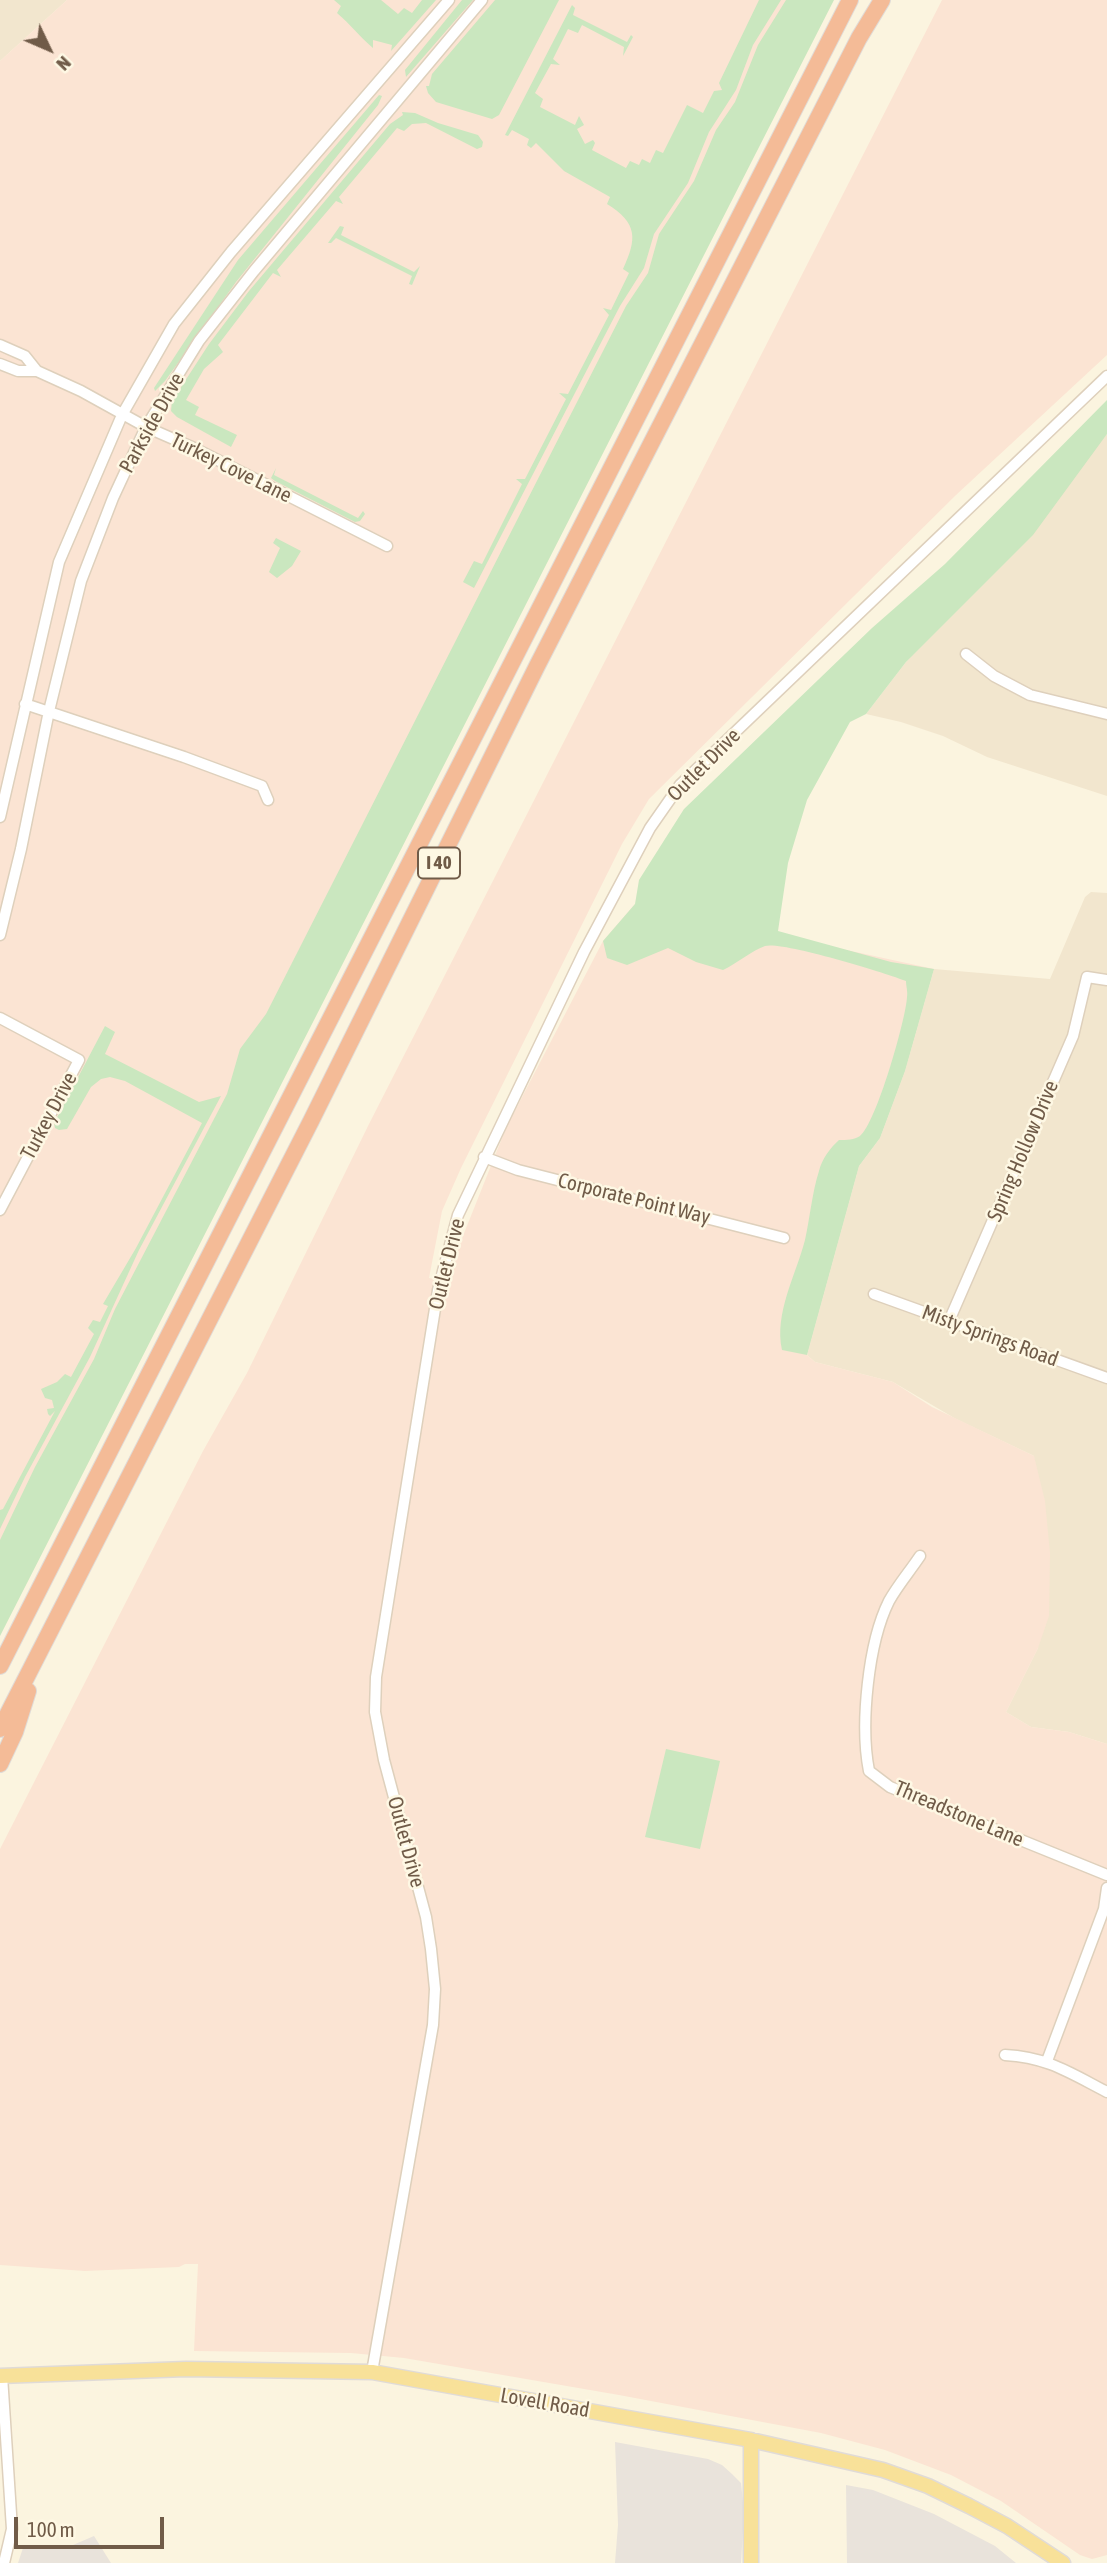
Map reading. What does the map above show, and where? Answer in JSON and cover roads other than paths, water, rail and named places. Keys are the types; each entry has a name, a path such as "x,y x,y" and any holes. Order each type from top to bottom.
{"highway":[{"name":"I 40","path":"0,1666 850,0"},
{"name":"I 40","path":"0,1729 310,1121 537,666 853,50 882,0"},
{"path":"0,1764 15,1732 45,1639"}],"main road":[{"name":"Lovell Road","path":"1,2376 186,2369 372,2372 751,2440 856,2463 928,2486 1007,2526 1063,2563"},
{"path":"751,2440 751,2563"}],"street":[{"name":"Parkside Drive","path":"0,817 59,562 122,415 174,324 231,252 449,0"},
{"name":"Parkside Drive","path":"0,935 21,849 49,711 87,562 146,426 199,341 254,271 482,0"},
{"path":"384,77 403,92"},
{"name":"Turkey Cove Lane","path":"0,345 25,356 37,371"},
{"name":"Turkey Cove Lane","path":"0,363 18,371 37,371 80,391 122,415 194,448 387,546"},
{"name":"Outlet Drive","path":"372,2372 433,2025 435,1989 426,1917 384,1760 375,1712 376,1676 442,1272 458,1215 590,941 650,828 680,785 1107,376"},
{"path":"966,654 994,676 1030,695 1107,714"},
{"path":"25,704 262,786 268,800"},
{"name":"Spring Hollow Drive","path":"949,1321 1073,1036 1087,977 1107,981"},
{"name":"Turkey Drive","path":"0,1210 79,1060 1,1019"},
{"name":"Corporate Point Way","path":"484,1157 517,1170 784,1238"},
{"name":"Misty Springs Road","path":"874,1294 1106,1374"},
{"name":"Threadstone Lane","path":"920,1556 890,1600 874,1640 866,1710 866,1754 869,1771 890,1787 1107,1875"},
{"path":"1047,2061 1104,1909 1107,1888"},
{"path":"1005,2055 1028,2056 1047,2061 1107,2092"},
{"path":"1,2376 12,2529 4,2563"}]}
